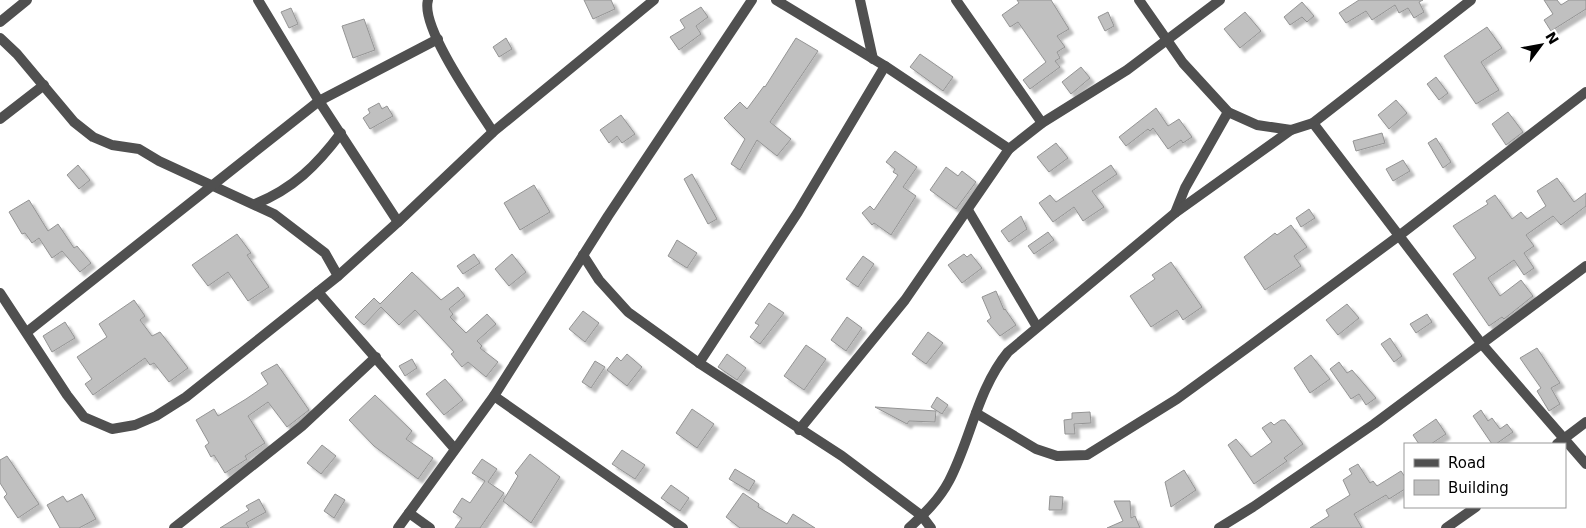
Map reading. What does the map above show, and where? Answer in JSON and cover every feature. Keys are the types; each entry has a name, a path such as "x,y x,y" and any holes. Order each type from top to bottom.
{"street":[{"path":"0,22 27,0"},
{"path":"258,0 319,102 398,222"},
{"path":"428,0 427,13 438,40 460,81 493,132"},
{"path":"0,293 67,396 84,416 112,430 125,428 156,416 186,397 338,276 493,132 654,0"},
{"path":"398,528 454,448 494,396 583,255 752,0"},
{"path":"776,0 885,66 1009,149"},
{"path":"860,0 874,59"},
{"path":"956,0 1042,123"},
{"path":"1139,0 1193,76 1228,112 1257,125 1291,130"},
{"path":"799,430 905,300 1009,149 1042,123 1085,98 1167,41 1220,0"},
{"path":"909,528 936,500 948,483 960,459 986,386 996,366 1008,352 1174,213 1291,130 1313,123 1471,0"},
{"path":"0,38 44,85 74,122 93,137 112,145 139,149 159,161 255,204 310,239 326,253 338,276"},
{"path":"27,332 319,102 438,40"},
{"path":"698,363 798,212 885,66"},
{"path":"0,119 44,85"},
{"path":"976,413 1036,448 1056,456 1087,454 1177,399 1400,235 1586,92"},
{"path":"1174,213 1185,188 1228,112"},
{"path":"1313,123 1481,343 1561,441 1586,422"},
{"path":"255,204 288,188 302,178 322,158 341,133"},
{"path":"968,210 1037,327"},
{"path":"583,255 599,280 628,312 698,363 857,467 922,516 931,528"},
{"path":"1219,528 1261,502 1374,424 1586,266"},
{"path":"318,292 454,448"},
{"path":"174,528 315,414 376,357"},
{"path":"494,396 683,528"},
{"path":"1566,446 1586,464"},
{"path":"1446,528 1475,508"},
{"path":"409,513 430,528"}],"building":[{"path":"584,0 611,0 615,9 593,19"},
{"path":"1017,0 1051,0 1069,29 1057,36 1065,47 1057,52 1060,58 1055,61 1060,67 1030,89 1023,80 1046,62 1018,22 1010,27 1002,15 1019,3"},
{"path":"1359,0 1423,0 1419,2 1424,12 1414,18 1408,8 1399,13 1395,5 1372,20 1366,11 1346,23 1339,13"},
{"path":"1544,0 1557,0 1561,5 1569,0 1586,0 1586,9 1551,31 1544,20 1553,14"},
{"path":"1302,2 1314,16 1307,22 1302,17 1290,25 1284,17"},
{"path":"701,7 708,17 696,26 701,34 679,50 670,37 685,28 680,20"},
{"path":"291,8 298,24 289,28 281,12"},
{"path":"1108,12 1114,26 1105,31 1098,17"},
{"path":"1245,12 1261,31 1240,48 1224,29"},
{"path":"364,19 375,50 353,58 342,26"},
{"path":"1487,27 1502,48 1481,62 1499,90 1476,104 1444,56"},
{"path":"506,38 512,49 499,57 493,47"},
{"path":"796,38 818,51 770,122 791,139 777,156 757,140 740,170 731,164 745,139 724,118 740,102 747,109 765,87"},
{"path":"920,54 953,77 943,91 910,67"},
{"path":"1081,67 1090,78 1071,94 1062,82"},
{"path":"1436,77 1448,93 1439,100 1427,84"},
{"path":"1396,100 1407,113 1389,129 1378,115"},
{"path":"379,103 382,109 387,106 393,116 370,129 363,118 370,113 368,109"},
{"path":"1156,108 1168,126 1179,119 1192,137 1183,143 1181,140 1168,149 1153,128 1150,131 1148,129 1126,146 1119,137"},
{"path":"1508,112 1523,132 1506,145 1492,124"},
{"path":"621,115 635,134 622,143 617,136 609,143 600,130"},
{"path":"1382,133 1385,143 1356,151 1353,141"},
{"path":"1436,138 1451,162 1443,168 1428,143"},
{"path":"1056,143 1068,158 1049,172 1037,157"},
{"path":"895,151 917,167 903,187 916,196 891,235 874,223 872,225 862,213 870,206 874,210 898,175 893,172 895,169 886,162"},
{"path":"1403,160 1410,171 1393,181 1386,169"},
{"path":"78,165 90,180 79,189 67,175"},
{"path":"1111,165 1117,174 1092,191 1104,207 1083,221 1074,207 1053,222 1039,203 1050,195 1056,202"},
{"path":"946,167 958,176 962,171 976,182 956,209 930,190"},
{"path":"692,174 717,219 708,224 684,179"},
{"path":"1557,178 1574,202 1586,193 1586,206 1561,225 1553,216 1526,235 1534,246 1524,253 1534,268 1524,275 1514,260 1488,278 1500,296 1521,280 1533,296 1504,319 1502,317 1489,326 1453,274 1476,258 1453,226 1488,204 1486,201 1495,195 1512,219 1521,212 1527,219 1546,206 1537,191"},
{"path":"534,185 550,212 520,230 504,203"},
{"path":"29,200 48,231 58,224 74,248 77,246 91,263 80,272 62,251 52,258 39,238 32,243 25,233 22,234 9,212"},
{"path":"1309,209 1315,218 1301,227 1296,218"},
{"path":"1021,216 1027,229 1009,242 1001,231"},
{"path":"1291,225 1307,247 1294,256 1301,266 1265,290 1244,257 1275,233 1277,235"},
{"path":"1048,232 1054,240 1034,254 1028,246"},
{"path":"237,234 251,253 247,255 269,287 248,301 228,272 208,286 192,265"},
{"path":"677,240 697,253 687,268 668,256"},
{"path":"474,254 480,263 463,274 457,266"},
{"path":"512,254 526,272 509,286 495,269"},
{"path":"964,254 967,257 971,254 982,268 962,283 948,265"},
{"path":"863,256 874,264 858,287 846,279"},
{"path":"1171,262 1202,307 1183,320 1177,310 1151,327 1130,296 1155,279 1152,275"},
{"path":"412,272 441,300 458,287 465,296 449,309 453,314 450,317 466,333 487,314 496,324 477,341 482,346 480,348 498,362 486,377 468,362 462,367 451,354 454,352 415,310 399,325 381,307 364,325 355,317 374,298 380,304"},
{"path":"996,291 1004,310 1016,325 1000,336 987,321 991,318 982,297"},
{"path":"134,300 145,316 140,320 152,336 160,332 188,368 169,382 154,363 150,365 145,358 93,395 85,384 92,379 77,357 107,337 99,324"},
{"path":"769,303 784,313 760,344 750,337 759,325 755,323"},
{"path":"1347,304 1359,318 1338,335 1326,320"},
{"path":"583,311 599,323 585,342 569,329"},
{"path":"1427,314 1432,322 1416,333 1410,324"},
{"path":"847,317 862,328 846,351 831,340"},
{"path":"65,322 75,338 52,352 43,336"},
{"path":"928,332 943,343 926,364 912,354"},
{"path":"1390,338 1402,356 1394,362 1381,344"},
{"path":"806,345 826,359 804,390 784,376"},
{"path":"1537,348 1560,383 1551,388 1560,404 1549,411 1537,391 1541,388 1520,358"},
{"path":"627,354 642,367 627,386 607,370 617,357 621,361"},
{"path":"727,354 746,368 737,380 718,367"},
{"path":"1311,355 1330,379 1310,393 1294,368"},
{"path":"412,359 417,368 405,376 399,366"},
{"path":"595,361 605,367 591,388 582,382"},
{"path":"1339,362 1347,373 1352,370 1376,398 1366,405 1359,394 1351,399 1330,369"},
{"path":"277,364 309,410 287,427 268,402 248,416 265,443 245,456 247,459 225,473 214,455 211,457 205,446 209,443 196,420 214,409 218,416 268,384 261,373"},
{"path":"445,379 463,400 444,415 426,394"},
{"path":"375,395 412,431 406,439 433,458 418,479 374,446 349,420"},
{"path":"937,397 948,405 942,414 931,407"},
{"path":"875,407 936,411 935,422 909,421 907,424"},
{"path":"692,409 714,424 697,448 676,433"},
{"path":"1481,410 1488,421 1492,418 1500,429 1507,424 1513,432 1497,443 1491,443 1473,416"},
{"path":"1090,412 1091,423 1074,424 1075,434 1065,434 1064,420 1072,419 1072,413"},
{"path":"1436,419 1446,434 1432,443 1418,443 1413,435"},
{"path":"1281,420 1285,420 1303,444 1284,458 1287,461 1254,484 1228,445 1236,439 1251,457 1272,442 1262,428 1271,422 1274,425"},
{"path":"322,445 336,456 321,474 307,463"},
{"path":"622,450 645,465 635,479 612,464"},
{"path":"530,454 560,477 531,523 503,501 518,476 515,473"},
{"path":"7,456 39,504 18,518 4,497 7,494 0,483 0,460"},
{"path":"482,459 497,469 488,482 504,493 480,528 455,528 462,518 453,512 462,498 470,503 485,481 472,473"},
{"path":"1358,464 1370,483 1373,481 1377,486 1401,471 1404,476 1404,490 1389,499 1386,495 1354,514 1362,528 1310,528 1329,516 1326,510 1350,495 1343,480 1352,474 1349,469"},
{"path":"735,469 755,481 749,491 729,479"},
{"path":"1184,470 1196,490 1171,507 1165,482"},
{"path":"671,485 689,498 680,511 661,498"},
{"path":"743,493 759,504 758,507 787,524 793,514 815,528 740,528 726,517"},
{"path":"82,494 96,519 79,528 60,528 47,505 63,496 67,502"},
{"path":"335,494 345,500 334,518 324,511"},
{"path":"1050,496 1063,497 1062,510 1049,510"},
{"path":"259,499 266,512 246,523 249,528 220,528 249,510 246,506"},
{"path":"1114,501 1130,501 1131,518 1135,516 1140,528 1107,528 1123,521"}]}
